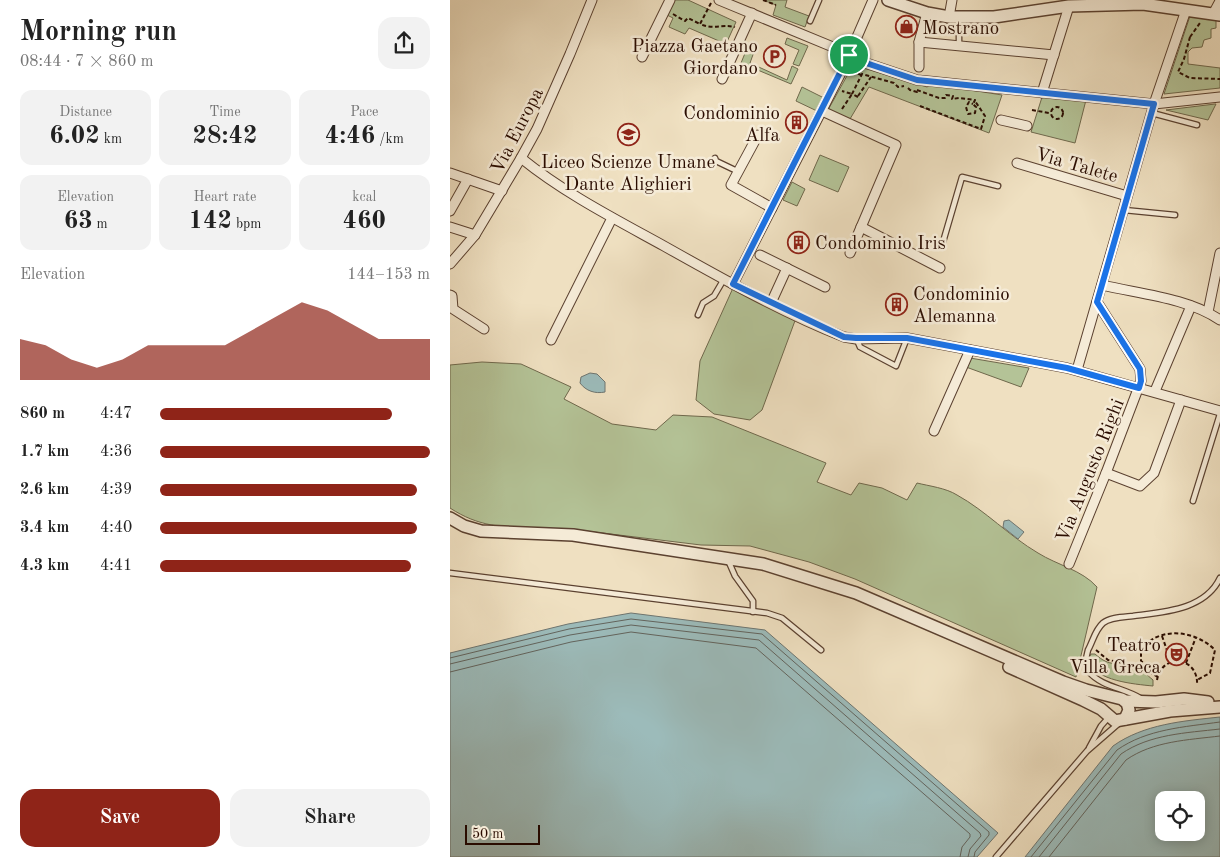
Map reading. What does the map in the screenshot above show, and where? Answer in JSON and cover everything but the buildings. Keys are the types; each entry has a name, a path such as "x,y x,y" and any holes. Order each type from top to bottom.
{"street":[{"name":"Via Europa","path":"450,264 475,234 521,158 537,128 592,0"},
{"path":"719,0 845,52 854,59 917,80 1042,93 1153,108 1220,97"},
{"path":"733,284 833,89 873,0"},
{"path":"888,0 915,4 927,13 954,17 994,17 1069,3 1148,4 1216,14 1220,1"},
{"path":"952,0 954,17"},
{"path":"642,57 668,2"},
{"path":"1042,93 1069,3"},
{"path":"1077,370 1153,108 1186,10"},
{"path":"722,79 752,13"},
{"path":"918,67 920,42 927,13"},
{"path":"920,42 1054,55"},
{"path":"822,111 896,145 850,252"},
{"path":"1001,120 1028,126"},
{"path":"758,134 732,186 772,208"},
{"path":"521,158 538,172 612,218 733,284 844,337 907,338 1077,370 1155,391 1220,412"},
{"name":"Via Talete","path":"1017,163 1128,196"},
{"path":"450,173 502,191"},
{"path":"450,211 468,179"},
{"path":"550,340 612,218"},
{"path":"450,227 475,234"},
{"path":"861,227 940,268"},
{"path":"1208,312 1220,253"},
{"path":"760,255 825,287"},
{"path":"771,303 787,268"},
{"path":"1102,285 1191,306 1208,312 1220,320"},
{"path":"450,295 452,296 453,309 484,329"},
{"path":"1097,302 1140,369 1141,381 1139,388"},
{"path":"1155,391 1191,306"},
{"path":"934,431 970,350"},
{"name":"Via Augusto Righi","path":"1069,564 1139,388"},
{"path":"1106,473 1140,486 1154,473 1181,400"},
{"path":"450,518 464,526 481,531 573,535 763,564 856,593 1063,682 1086,690 1122,699 1146,702 1184,699 1220,703"},
{"path":"815,581 1083,700 1115,721 1201,707 1220,707"},
{"path":"1108,715 1108,704 1112,699 1122,699"},
{"path":"1122,699 1129,710 1123,719"}],"lane":[{"path":"810,21 819,0"},
{"path":"954,17 958,46"},
{"path":"1153,108 1197,125"},
{"path":"715,158 716,161 739,172"},
{"path":"943,242 962,177 998,186"},
{"path":"1123,210 1175,215"},
{"path":"698,315 703,303 714,296 724,279"},
{"path":"856,338 860,347 896,366 907,338"},
{"path":"1193,501 1220,412"},
{"path":"727,557 735,576 753,601 753,612"},
{"path":"450,573 753,612 782,618 820,650"},
{"path":"1146,702 1130,692 1107,684 1088,672 1086,664 1087,653 1095,633 1104,622 1117,618 1156,613 1189,605 1209,594 1220,578"},
{"path":"1087,751 1108,715"},
{"path":"996,857 1087,751 1123,719"}],"path":[{"path":"763,0 776,5"},
{"path":"668,2 674,14 682,19 686,20 688,18 715,28 726,25 744,30"},
{"path":"700,24 708,9"},
{"path":"1201,21 1190,37 1178,72 1190,78 1220,79"},
{"path":"1178,34 1190,37"},
{"path":"836,118 852,94 862,74 894,83 898,87 906,85 910,90 917,92 918,88 939,98 945,98 946,95 953,96 952,99 974,100 975,113 968,114 966,107 969,102 973,104"},
{"path":"833,89 858,96 871,77"},
{"path":"920,106 981,128 985,116 975,101"},
{"path":"1032,110 1050,113 1056,119 1060,119 1064,115 1063,109 1058,106 1054,107 1050,113"},
{"path":"1159,673 1141,661 1141,649 1147,642 1162,635 1179,633 1196,637 1215,650 1210,673 1197,680"},
{"path":"1162,635 1171,662"},
{"path":"1186,663 1196,637"},
{"path":"1091,644 1108,660 1137,665 1158,678 1159,673 1166,664 1179,661 1186,663 1195,672 1197,685"}],"green space":[{"path":"674,0 688,0 736,22 726,44 689,28 685,34 669,27 673,18 667,15"},
{"path":"763,0 787,0 785,7 809,16 805,27 773,15 776,5"},
{"path":"1190,16 1216,20 1216,28 1211,29 1211,38 1204,40 1202,47 1192,48 1188,52 1188,64 1220,68 1220,88 1164,94"},
{"path":"787,38 808,46 799,66 793,64 799,50 785,44"},
{"path":"748,46 755,49 750,63 787,80 792,66 798,69 791,84 741,63"},
{"path":"853,65 927,87 932,84 1002,95 989,133 869,87 850,119 828,110"},
{"path":"802,87 824,98 817,111 796,101"},
{"path":"1043,94 1086,100 1075,143 1031,132"},
{"path":"1215,104 1208,120 1166,110"},
{"path":"820,155 849,167 838,192 809,180"},
{"path":"792,182 805,189 797,206 783,200"},
{"path":"733,288 796,318 762,410 750,420 714,414 696,400 700,361"},
{"path":"970,358 1029,368 1021,387 966,367"},
{"path":"482,362 521,364 571,387 564,399 612,424 656,430 673,415 712,417 826,463 817,482 851,495 859,483 882,488 907,500 917,483 953,493 978,508 1027,546 1084,576 1097,587 1076,677 855,579 809,562 750,546 701,545 586,531 560,531 491,525 461,514 450,508 450,365"},
{"path":"1091,654 1095,654 1109,663 1132,666 1144,672 1153,680 1153,686 1116,680 1099,673 1087,661"}],"water":[{"path":"590,373 597,374 605,382 605,392 591,391 580,383 581,377"},
{"path":"1009,520 1024,532 1018,539 1003,527 1004,521"},
{"path":"631,613 765,630 998,833 977,857 450,857 450,653 568,624"},
{"path":"1220,717 1220,857 1025,857 1113,746 1151,728 1178,722"}],"place":[{"name":"Mostrano","path":"906,27"},
{"name":"Piazza Gaetano Giordano","path":"774,56"},
{"name":"Condominio Alfa","path":"796,123"},
{"name":"Liceo Scienze Umane Dante Alighieri","path":"628,135"},
{"name":"Condominio Iris","path":"799,242"},
{"name":"Condominio Alemanna","path":"897,304"},
{"name":"Teatro Villa Greca","path":"1177,655"}],"route":[{"path":"849,55 854,59 917,80 1154,104 1097,302 1140,369 1141,381 1139,388 1067,368 907,338 844,337 733,284 849,55"}]}
